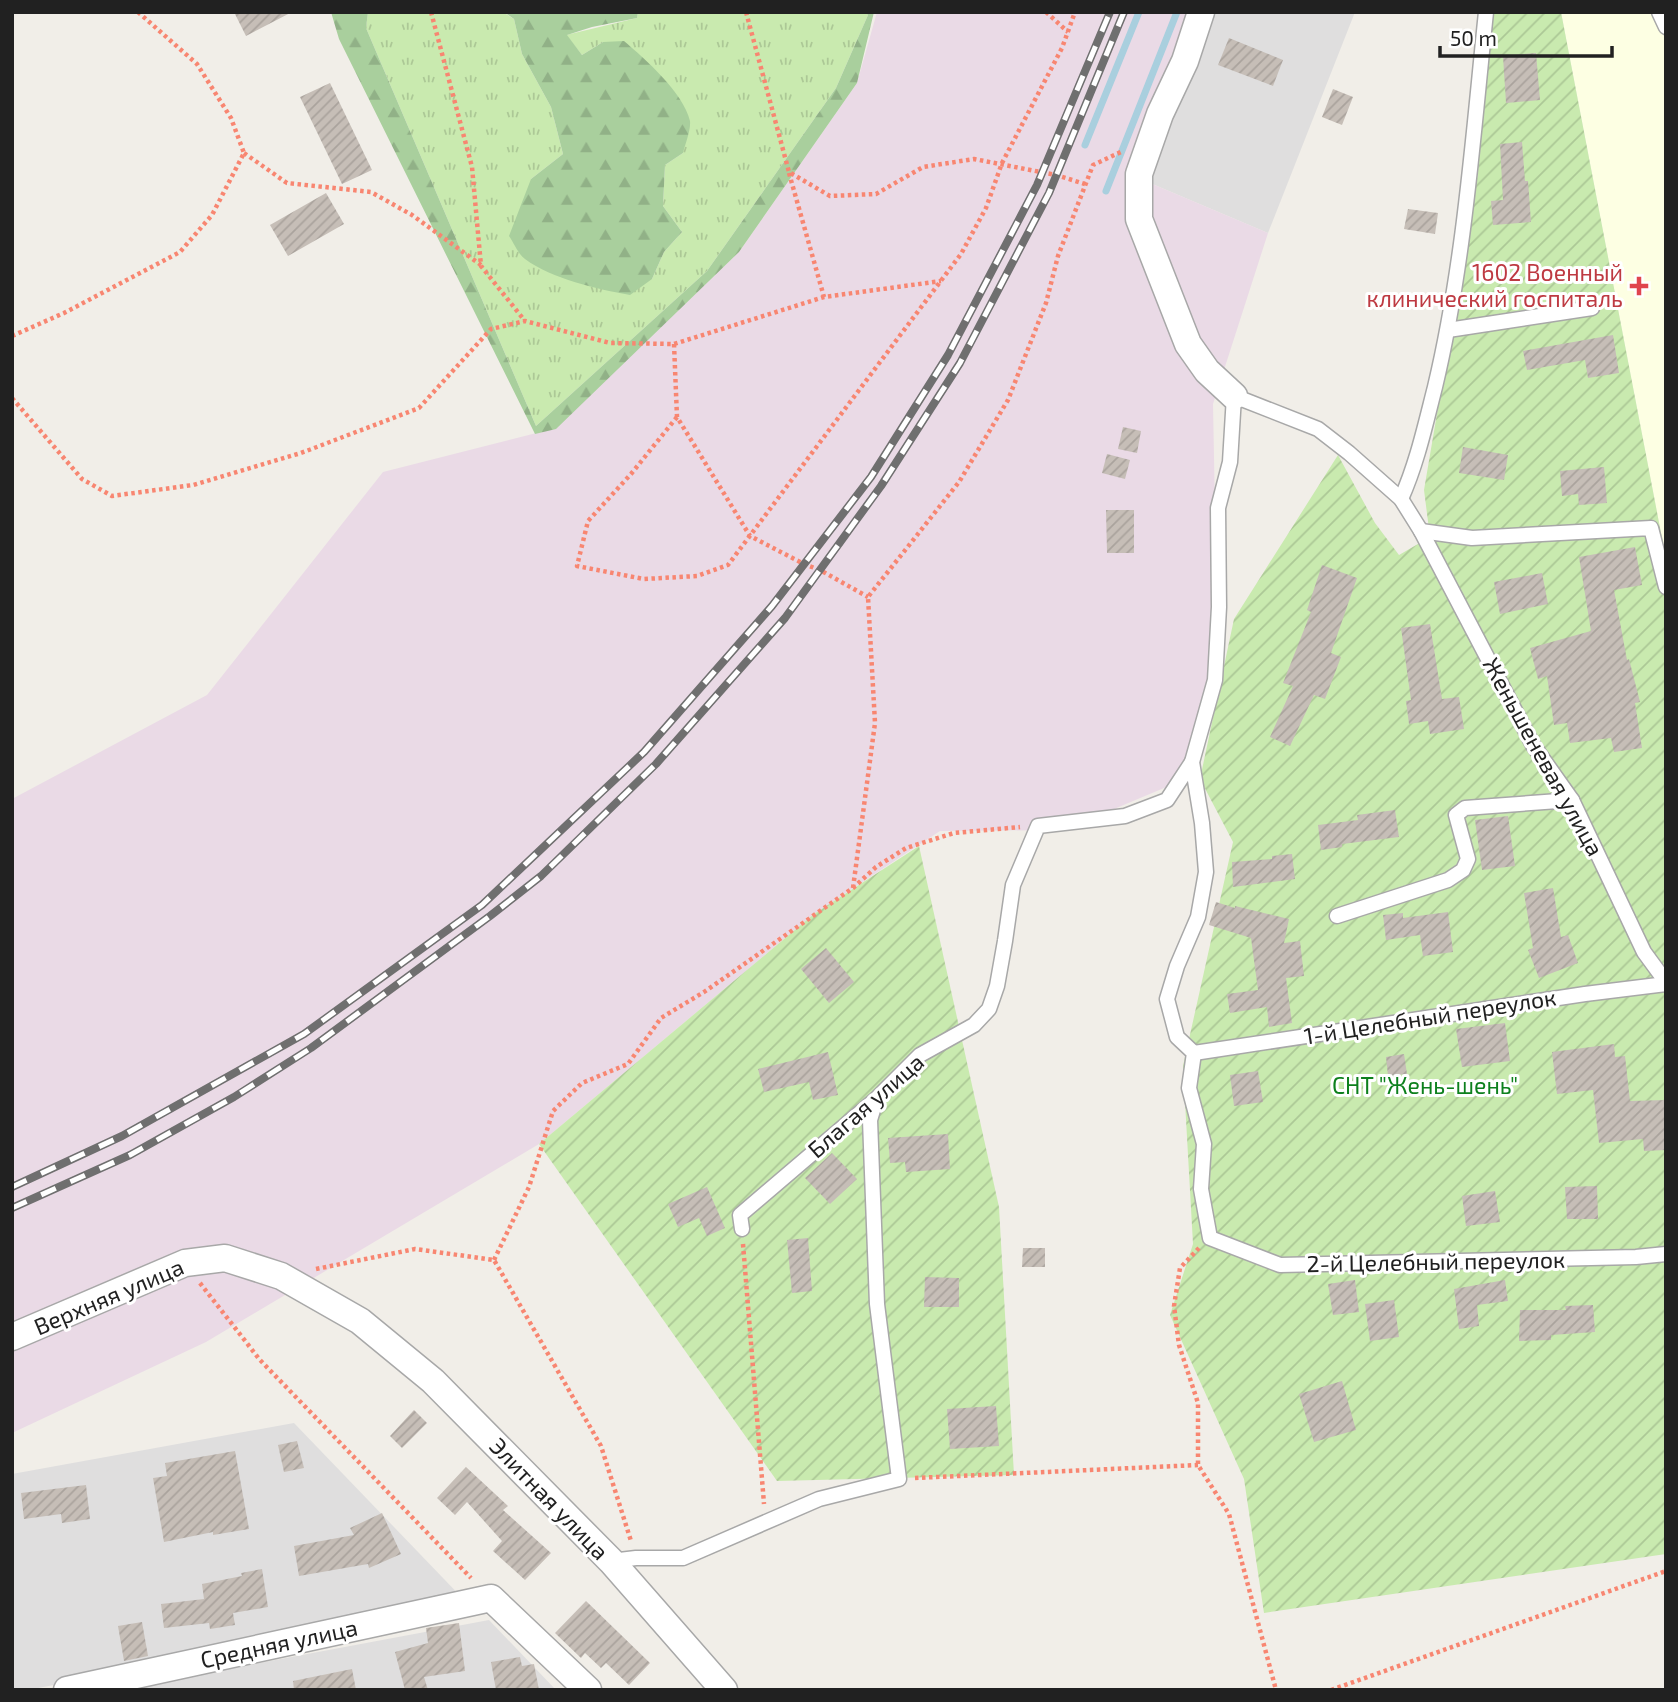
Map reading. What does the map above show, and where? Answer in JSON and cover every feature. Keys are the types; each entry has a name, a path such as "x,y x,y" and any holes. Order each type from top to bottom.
{"street":[{"path":"1201,12 1185,61 1150,138 1139,174 1139,219 1188,344 1207,371 1234,396"},
{"name":"Верхняя улица","path":"12,1337 185,1263 225,1258 281,1276 360,1321"},
{"name":"Элитная улица","path":"360,1321 433,1381 623,1560 724,1690"},
{"path":"491,1598 588,1690"},
{"name":"Средняя улица","path":"67,1690 491,1598"}],"lane":[{"path":"1401,499 1415,468 1448,330 1470,172 1486,12"},
{"path":"1659,12 1666,27"},
{"path":"1448,330 1592,308"},
{"path":"1038,826 1125,816 1167,800 1192,762 1215,680 1219,607 1218,508 1230,462 1234,396"},
{"name":"Женьшеневая улица","path":"1234,396 1318,429 1401,499 1421,531 1533,745 1572,800 1644,953 1666,983"},
{"path":"1421,531 1472,538 1651,528 1666,587"},
{"path":"1192,762 1202,823 1206,873 1198,917 1177,966 1167,999 1177,1037 1194,1053 1189,1088 1204,1144 1201,1189 1210,1238"},
{"path":"1337,916 1448,880 1463,870 1468,859 1456,815 1465,807 1572,800"},
{"name":"Благая улица","path":"742,1229 740,1215 876,1099 920,1055 974,1025 989,1009 997,986 1013,884 1038,826"},
{"name":"1-й Целебный переулок","path":"1194,1053 1666,983"},
{"path":"623,1560 682,1558 818,1499 899,1479 877,1304 870,1120 876,1099"},
{"name":"2-й Целебный переулок","path":"1210,1238 1280,1265 1636,1257 1666,1254"}],"path":[{"path":"138,12 197,64 231,118 244,153 287,183 371,192 412,215 481,265 525,321"},
{"path":"431,12 472,167 481,265"},
{"path":"746,12 824,297"},
{"path":"1046,12 1068,32"},
{"path":"677,417 631,474 588,521 577,566 644,579 697,576 728,565 961,254 986,208 1002,163 1068,32 1075,12"},
{"path":"853,888 875,723 868,597 959,482 1008,400 1046,303 1058,256 1093,165 1150,138"},
{"path":"12,336 64,313 180,252 212,215 244,153"},
{"path":"789,172 830,196 876,194 923,167 974,159 1056,175 1085,184"},
{"path":"13,399 82,479 112,496 193,485 301,453 419,408 491,329 525,321 610,343 674,344 824,297 940,281"},
{"path":"674,344 677,417 750,536 868,597"},
{"path":"494,1260 529,1186 553,1111 582,1083 628,1065 661,1018 704,992 853,888 876,867 906,849 954,833 1038,826"},
{"path":"742,1229 765,1522"},
{"path":"1210,1238 1180,1268 1174,1306 1179,1345 1198,1403 1198,1465 1229,1514 1276,1690"},
{"path":"281,1276 415,1248 494,1260"},
{"path":"494,1260 601,1446 623,1560"},
{"path":"185,1263 260,1360 491,1598"},
{"path":"899,1479 1198,1465"},
{"path":"1331,1690 1666,1571"}],"shaded area":[{"path":"877,12 1206,12 1150,183 1268,233 1213,404 1217,617 1195,775 1064,830 940,831 814,914 539,1144 206,1342 12,1433 12,799 207,695 383,472 556,428 739,252 857,83"},
{"path":"1206,12 1355,12 1268,233 1150,183"},
{"name":"1602 Военный клинический госпиталь","path":"1561,12 1666,12 1666,559"},
{"path":"294,1423 468,1604 28,1690 12,1690 12,1474"},
{"path":"489,1620 556,1690 116,1690"}],"green space":[{"path":"331,12 368,12 366,28 536,426 707,271 836,88 868,15 865,12 874,12 857,83 739,252 556,429 535,434 339,39"},
{"path":"368,12 503,12 514,19 522,54 551,107 563,154 531,179 652,279 664,252 682,232 663,206 665,165 683,153 603,42 582,55 566,35 637,18 638,12 865,12 868,15 836,88 707,271 536,426 366,28"},
{"path":"504,12 638,12 637,18 567,35 582,55 603,42 624,41 672,88 686,110 690,121 689,133 683,153 665,165 663,206 682,232 664,252 652,279 630,295 589,286 548,272 523,257 509,236 531,179 563,154 551,107 522,54 514,19"},
{"name":"СНТ \"Жень-шень\"","path":"1484,12 1561,12 1666,559 1666,1554 1264,1613 1244,1479 1170,1315 1193,1244 1183,1066 1233,842 1200,779 1234,619 1338,455 1375,523 1399,555 1430,537 1424,490 1478,173"},
{"path":"919,846 999,1207 1014,1475 777,1481 539,1144 814,914"}],"building":[{"path":"234,12 292,12 246,36"},
{"path":"1229,38 1283,60 1273,86 1218,65"},
{"path":"1536,53 1540,100 1506,103 1503,56"},
{"path":"330,83 372,170 342,184 300,97"},
{"path":"1333,89 1353,97 1342,125 1322,117"},
{"path":"1522,142 1531,222 1493,225 1491,201 1503,200 1500,144"},
{"path":"326,193 344,224 288,256 270,225"},
{"path":"1408,209 1438,213 1435,234 1404,229"},
{"path":"1613,335 1619,373 1588,378 1585,360 1527,370 1523,351"},
{"path":"1123,427 1141,431 1137,453 1118,449"},
{"path":"1463,447 1508,455 1504,480 1459,473"},
{"path":"1107,454 1130,460 1125,479 1102,473"},
{"path":"1604,467 1607,503 1579,505 1578,494 1562,496 1560,471"},
{"path":"1106,510 1134,510 1134,553 1107,553"},
{"path":"1635,547 1642,585 1614,590 1627,660 1629,659 1640,702 1635,703 1642,748 1614,752 1611,738 1570,743 1567,723 1554,725 1547,676 1538,679 1530,648 1591,631 1579,557"},
{"path":"1322,565 1357,578 1331,653 1341,657 1325,699 1314,695 1290,746 1270,737 1293,686 1283,683 1311,612 1307,610"},
{"path":"1542,573 1548,604 1500,614 1494,582"},
{"path":"1430,624 1442,699 1459,697 1464,729 1430,734 1428,721 1409,724 1406,701 1411,700 1401,628"},
{"path":"1395,810 1399,837 1342,844 1342,847 1321,850 1318,825 1358,820 1357,815"},
{"path":"1508,816 1515,866 1482,870 1475,820"},
{"path":"1292,854 1295,879 1233,887 1232,862 1272,859 1272,856"},
{"path":"1553,888 1561,937 1568,935 1578,963 1539,978 1528,950 1533,948 1524,893"},
{"path":"1216,902 1289,919 1284,943 1300,941 1304,976 1286,978 1292,1023 1269,1027 1267,1007 1230,1013 1227,994 1258,990 1251,938 1209,925"},
{"path":"1448,912 1453,952 1423,956 1420,935 1386,940 1383,915 1403,913 1403,918"},
{"path":"826,948 854,982 829,1003 801,969"},
{"path":"1505,1023 1510,1061 1462,1067 1456,1029"},
{"path":"1614,1044 1615,1057 1625,1056 1630,1101 1666,1100 1666,1150 1644,1151 1643,1139 1599,1143 1593,1090 1557,1094 1552,1052"},
{"path":"828,1052 838,1095 813,1100 809,1082 764,1092 758,1069"},
{"path":"1404,1054 1407,1074 1388,1076 1386,1057"},
{"path":"1258,1071 1263,1102 1234,1106 1230,1075"},
{"path":"948,1134 950,1169 906,1172 905,1162 890,1163 888,1138"},
{"path":"832,1153 857,1179 830,1204 805,1178"},
{"path":"1597,1186 1598,1219 1567,1219 1565,1187"},
{"path":"707,1187 725,1228 707,1236 699,1218 678,1227 668,1204"},
{"path":"1495,1191 1500,1222 1466,1226 1462,1196"},
{"path":"808,1238 812,1291 792,1293 787,1240"},
{"path":"1023,1248 1045,1248 1045,1267 1022,1267"},
{"path":"925,1277 959,1278 959,1307 924,1307"},
{"path":"1355,1280 1359,1312 1333,1315 1328,1284"},
{"path":"1505,1280 1508,1301 1477,1305 1479,1326 1459,1329 1454,1289"},
{"path":"1394,1300 1399,1337 1370,1341 1365,1304"},
{"path":"1593,1305 1595,1332 1551,1335 1551,1340 1519,1341 1520,1310 1566,1310 1565,1306"},
{"path":"1342,1381 1356,1430 1314,1442 1299,1394"},
{"path":"996,1406 999,1446 950,1449 947,1409"},
{"path":"414,1410 427,1423 402,1448 390,1436"},
{"path":"297,1441 304,1468 284,1472 278,1445"},
{"path":"235,1451 249,1529 213,1535 213,1532 164,1542 153,1478 167,1476 165,1463"},
{"path":"466,1467 508,1506 503,1510 551,1553 525,1580 493,1551 502,1541 467,1502 455,1515 437,1498"},
{"path":"86,1485 90,1519 62,1523 61,1514 24,1519 21,1493"},
{"path":"382,1513 401,1554 369,1568 368,1564 299,1576 294,1546 354,1535 350,1528"},
{"path":"262,1569 268,1607 233,1613 235,1625 210,1629 209,1623 164,1628 161,1604 204,1599 202,1584"},
{"path":"586,1601 650,1663 629,1685 606,1663 601,1668 585,1653 581,1658 555,1633"},
{"path":"142,1622 148,1656 124,1661 118,1626"},
{"path":"459,1623 465,1671 424,1677 428,1690 405,1690 395,1652 428,1643 426,1628"},
{"path":"520,1657 522,1666 534,1664 539,1690 496,1690 491,1662"},
{"path":"352,1669 356,1690 294,1690 293,1681"}],"waterway":[{"path":"1085,145 1139,12"},
{"path":"1106,191 1177,12"}],"railway":[{"path":"12,1187 122,1136 304,1034 482,905 644,752 772,606 871,477 948,355 1037,185 1110,12"},
{"path":"12,1208 130,1155 234,1097 311,1048 541,876 656,764 785,618 881,486 960,363 1049,193 1124,12"}],"place":[{"name":"1602 Военный клинический госпиталь","path":"1639,286"}]}
